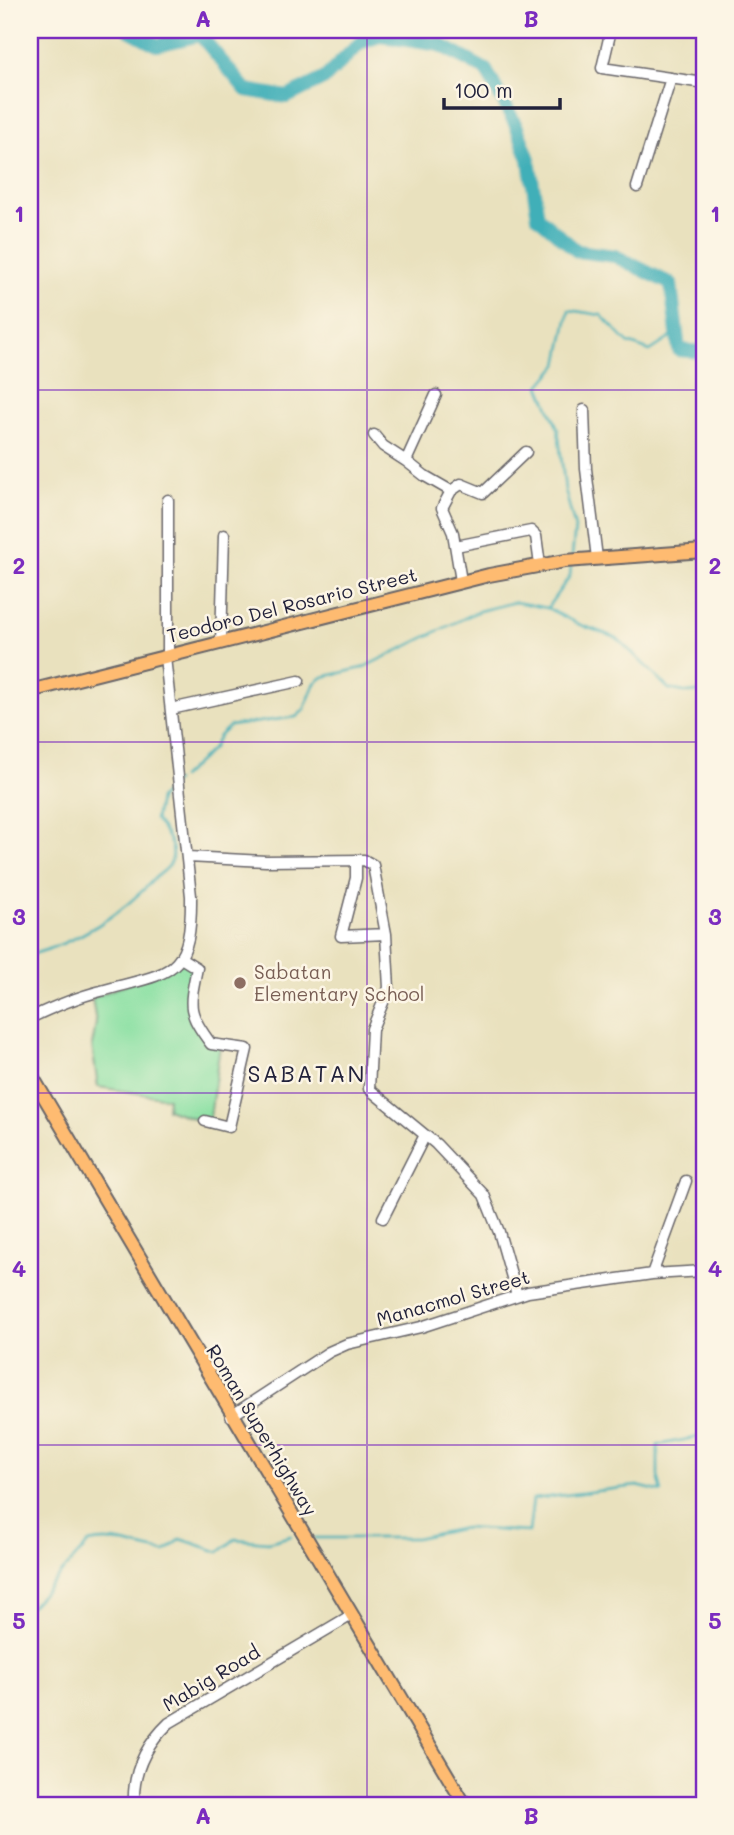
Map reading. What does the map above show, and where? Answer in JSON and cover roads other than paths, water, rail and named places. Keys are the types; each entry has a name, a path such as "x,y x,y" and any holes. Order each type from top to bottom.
{"main road":[{"name":"Teodoro Del Rosario Street","path":"30,691 461,581 565,561 704,551"},
{"name":"Roman Superhighway","path":"30,1073 231,1416 465,1805"}],"street":[{"path":"611,30 602,68 704,83"},
{"path":"637,187 671,78"},
{"path":"406,461 436,396"},
{"path":"584,410 586,469 597,558"},
{"path":"374,435 383,446 451,491"},
{"path":"461,581 456,546 449,520 443,510 451,491 463,483 477,493 483,493 526,452"},
{"path":"30,1018 99,991 157,977 174,967 181,958 191,928 188,857 167,657 168,500"},
{"path":"456,546 531,531 536,536 540,565"},
{"path":"221,643 224,535"},
{"path":"171,709 299,681"},
{"path":"188,857 266,861 355,860 367,861 375,867 386,934 389,988 372,1029 369,1089 425,1135 484,1195 499,1232 517,1295"},
{"path":"355,860 356,878 341,936 386,934"},
{"path":"181,958 197,968 190,1000 194,1021 211,1044 247,1049 229,1127 205,1121"},
{"path":"383,1217 425,1135"},
{"path":"652,1274 686,1181"},
{"name":"Manacmol Street","path":"231,1416 336,1349 421,1327 517,1295 652,1274 704,1270"},
{"name":"Mabig Road","path":"134,1805 134,1781 141,1759 151,1742 169,1723 350,1616"}],"waterway":[{"path":"129,30 157,45 200,35 246,90 287,97 325,78 360,43 380,36 440,45 486,70 516,125 529,159 538,217 577,251 615,256 671,284 679,350 704,352"},
{"path":"572,556 575,528 565,490 558,429 540,386 558,365 569,310 601,315 628,343 650,351 676,334"},
{"path":"547,608 570,576 571,566"},
{"path":"181,778 213,748 219,736 230,726 296,717 304,710 315,683 323,677 362,668 479,611 515,602 547,608 578,624 617,638 669,689 689,693 704,691"},
{"path":"30,955 65,943 97,926 127,904 169,866 172,846 155,820 159,799 175,781"},
{"path":"315,1538 416,1538 464,1528 529,1532 533,1499 637,1486 662,1492 658,1476 658,1445 704,1436"},
{"path":"30,1607 89,1543 118,1542 165,1552 181,1539 219,1552 235,1539 268,1542 291,1536"}],"place":[{"name":"Sabatan Elementary School","path":"240,983"}],"district":[{"name":"SABATAN","path":"307,1074"}]}
